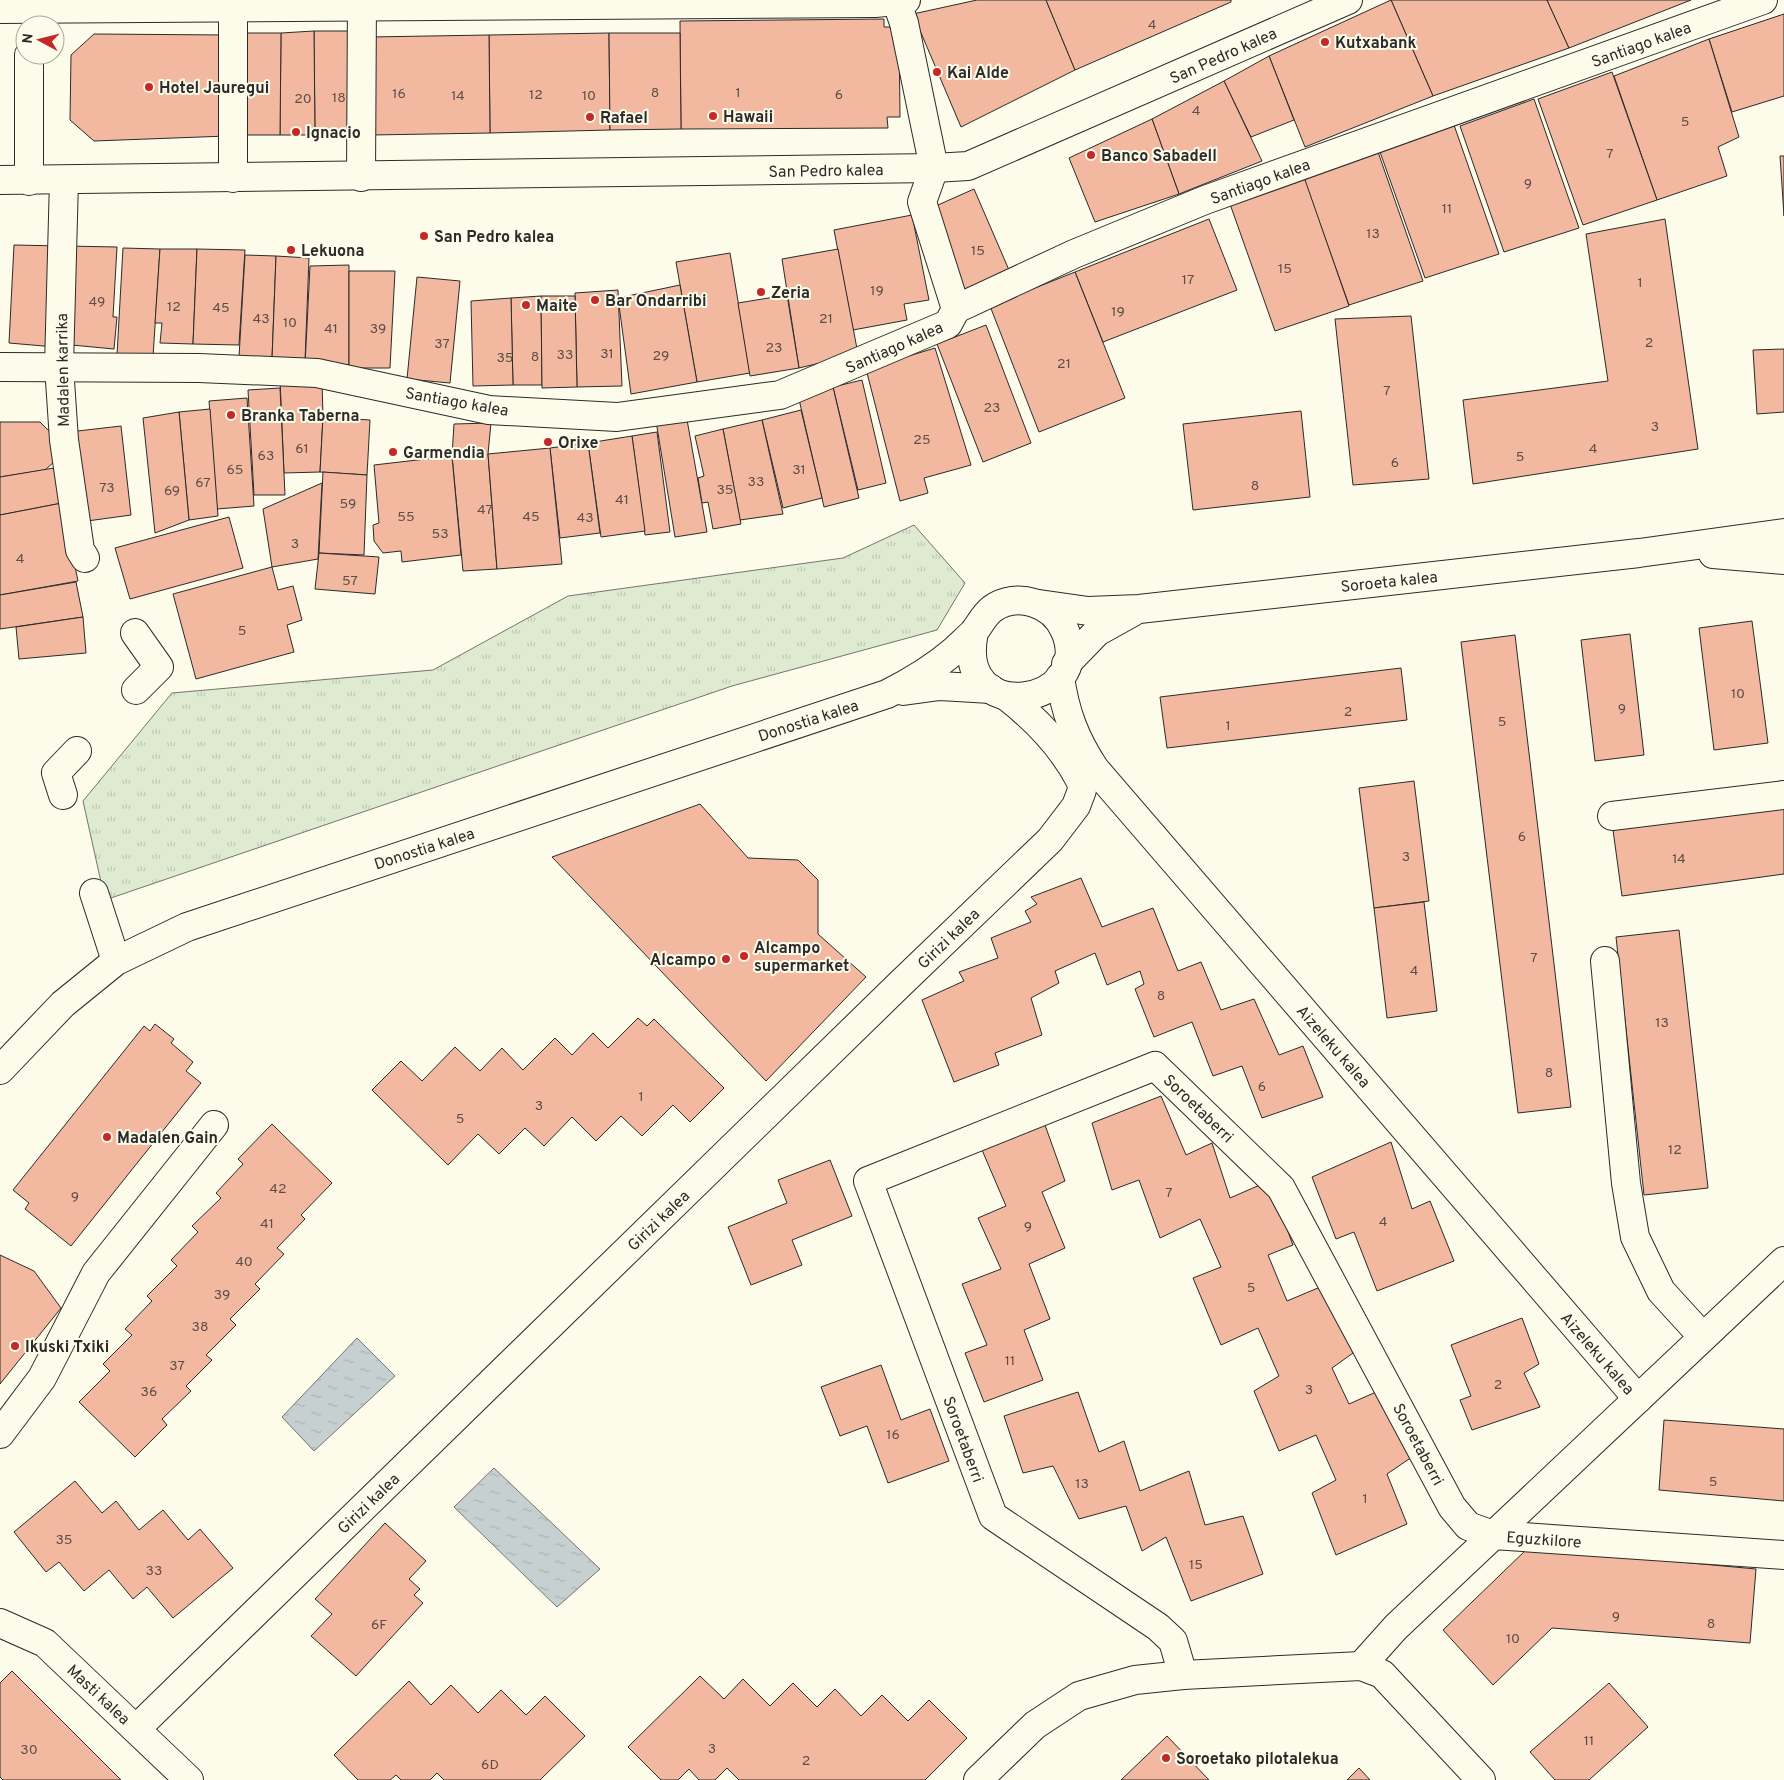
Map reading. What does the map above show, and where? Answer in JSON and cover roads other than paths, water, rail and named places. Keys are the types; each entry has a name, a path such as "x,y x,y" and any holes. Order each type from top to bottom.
{"street":[{"path":"0,9 29,11 233,4 899,0 934,168 922,202 956,309"},
{"name":"San Pedro kalea","path":"0,180 361,177 968,166 1348,0"},
{"name":"Santiago kalea","path":"0,366 199,368 317,373 489,410 617,417 780,395 948,324 956,309 1074,254 1205,200 1763,0"},
{"path":"361,177 362,3"},
{"path":"233,4 233,178"},
{"path":"29,65 29,181"},
{"name":"Madalen karrika","path":"64,180 59,366 64,440 80,550 85,558"},
{"name":"Soroeta kalea","path":"1037,604 1088,611 1140,609 1640,553 1784,532"},
{"name":"Soroeta kalea","path":"1640,553 1700,554 1784,560"},
{"name":"Donostia kalea","path":"0,1070 63,1004 116,961 187,927 887,694 940,686 998,692 1022,698 1038,694 1050,687 1063,671 1069,650 1067,636 1061,623 1051,611 1023,600 1007,602 993,608 982,618 974,632 932,668 887,694"},
{"name":"Soroeta kalea","path":"1063,671 1097,632 1117,619 1140,609"},
{"path":"974,632 971,647 972,662 980,677 998,692"},
{"path":"135,633 159,667 136,690"},
{"name":"Aizeleku kalea","path":"1063,671 1063,700 1070,724 1080,747 1095,769 1645,1392"},
{"name":"Girizi kalea","path":"136,1729 870,1012 1050,840 1076,806 1082,790 1081,782 1053,739 1031,715 998,692"},
{"path":"63,795 56,773 77,751"},
{"path":"1612,816 1784,796"},
{"path":"94,893 116,961"},
{"path":"1605,961 1626,1183 1634,1237 1662,1291 1703,1337"},
{"name":"Soroetaberri","path":"1183,1675 1173,1641 1158,1627 993,1516 868,1181 1155,1066 1281,1188 1459,1518 1468,1526 1493,1535"},
{"path":"0,1434 42,1378 96,1273 214,1125"},
{"name":"Eguzkilore","path":"1493,1535 1784,1261"},
{"path":"1361,1666 1396,1627 1493,1535"},
{"name":"Eguzkilore","path":"1493,1535 1784,1555"},
{"name":"Masti kalea","path":"0,1623 45,1644 189,1780"},
{"path":"978,1780 1035,1725 1078,1696 1135,1680 1183,1675 1361,1666 1382,1674 1481,1780"}],"water":[{"path":"357,1338 395,1376 314,1451 282,1417"},
{"path":"494,1468 600,1569 557,1607 454,1507"}],"place":[{"name":"Kutxabank","path":"1325,42"},
{"name":"Kai Alde","path":"937,72"},
{"name":"Hotel Jauregui","path":"149,87"},
{"name":"Hawaii","path":"713,116"},
{"name":"Rafael","path":"590,117"},
{"name":"Ignacio","path":"296,132"},
{"name":"Banco Sabadell","path":"1091,155"},
{"name":"San Pedro kalea","path":"424,236"},
{"name":"Lekuona","path":"291,250"},
{"name":"Zeria","path":"761,292"},
{"name":"Bar Ondarribi","path":"595,300"},
{"name":"Maite","path":"526,305"},
{"name":"Branka Taberna","path":"231,415"},
{"name":"Orixe","path":"548,442"},
{"name":"Garmendia","path":"393,452"},
{"name":"Alcampo supermarket","path":"744,956"},
{"name":"Alcampo","path":"726,959"},
{"name":"Madalen Gain","path":"107,1137"},
{"name":"Ikuski Txiki","path":"15,1346"},
{"name":"Soroetako pilotalekua","path":"1166,1758"}]}
